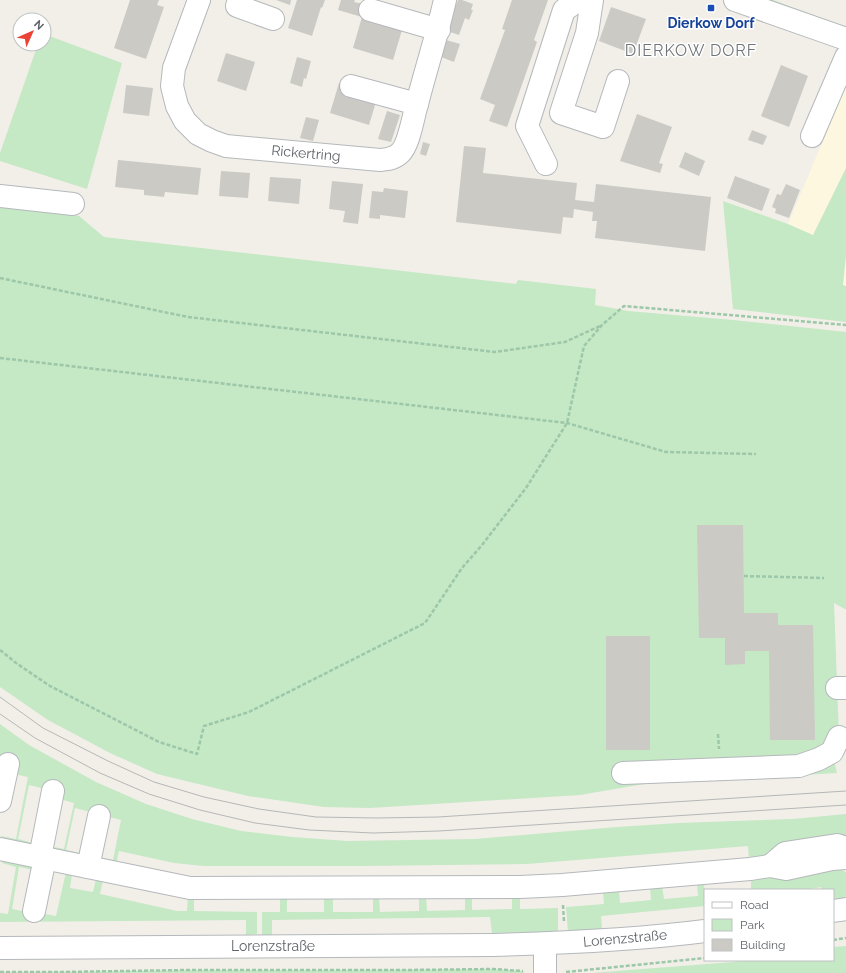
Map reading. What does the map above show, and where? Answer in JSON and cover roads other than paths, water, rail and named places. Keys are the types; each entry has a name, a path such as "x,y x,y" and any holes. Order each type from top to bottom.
{"street":[{"name":"Rickertring","path":"199,0 174,68 172,86 177,106 185,121 198,134 212,142 226,146 380,160 392,158 401,153 407,142 439,30 445,0"},
{"path":"238,0 237,6 273,19"},
{"path":"546,164 527,126 564,10 579,0"},
{"path":"592,0 587,33 562,114 603,127 618,81"},
{"path":"735,0 846,39"},
{"path":"370,10 439,30"},
{"path":"812,136 846,57"},
{"path":"351,86 417,104"},
{"path":"0,196 73,204"},
{"path":"623,773 799,766 819,759 832,752 839,737"},
{"path":"0,801 8,764"},
{"path":"34,911 53,791"},
{"path":"88,867 99,816"},
{"path":"770,866 785,853 837,845 846,848"},
{"path":"0,848 190,888 520,887 562,885 770,866 786,869 832,859 846,858"},
{"path":"834,911 846,909"},
{"name":"Lorenzstraße","path":"0,948 493,945 602,941 704,931"},
{"path":"545,973 555,943"}],"tram line":[{"path":"0,697 43,728 108,761 154,782 204,797 259,809 316,817 438,817 846,791"},
{"path":"0,714 35,738 100,773 149,794 200,810 255,823 309,830 373,833 439,831 846,805"}],"place":[{"name":"Dierkow Dorf","path":"711,8"}],"district":[{"name":"DIERKOW DORF","path":"691,50"}]}
